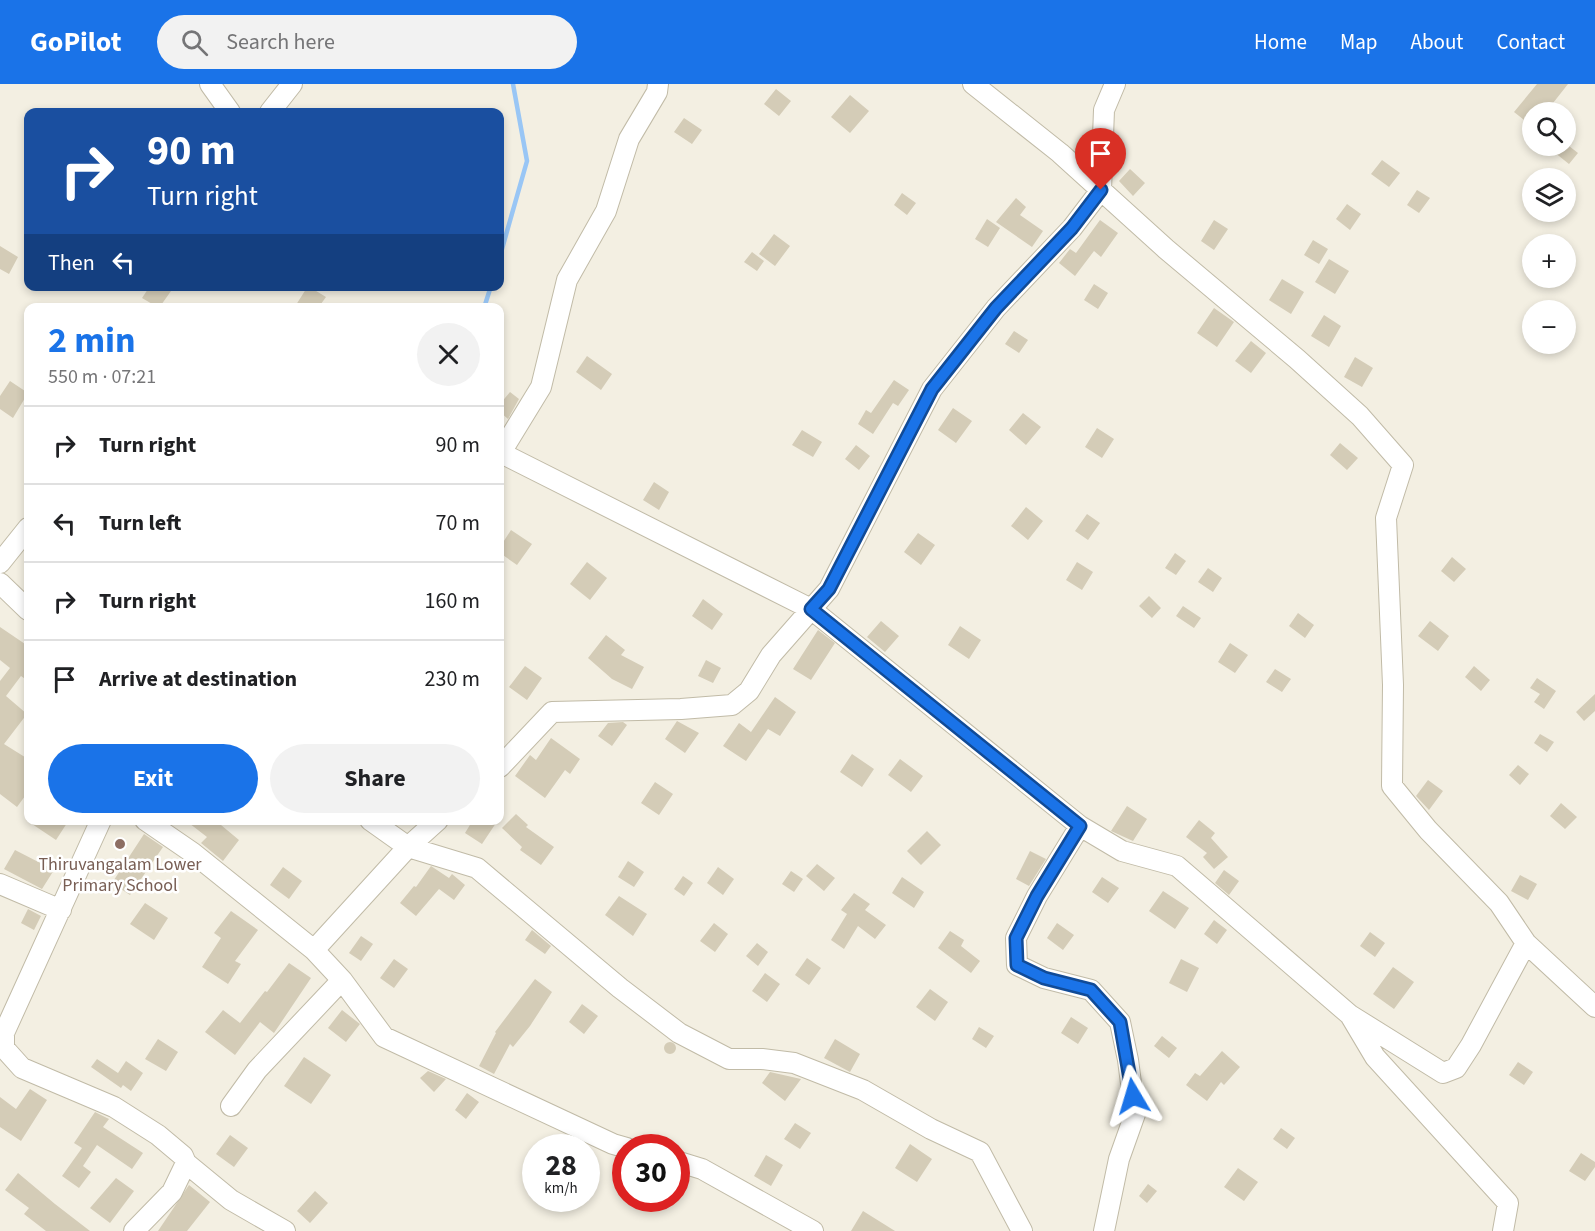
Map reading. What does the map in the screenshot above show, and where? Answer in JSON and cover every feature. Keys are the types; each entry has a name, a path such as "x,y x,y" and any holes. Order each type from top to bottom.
{"street":[{"path":"210,84 227,108"},
{"path":"273,108 292,84"},
{"path":"504,447 541,387 567,280 606,211 629,139 657,92 658,84"},
{"path":"973,84 1060,153 1360,416 1403,465 1386,518 1393,685 1392,786 1428,830 1498,903 1526,943 1595,1007"},
{"path":"504,763 552,712 681,709 732,705 749,691 771,655 829,589 932,389 996,308 1072,228 1101,190 1104,110 1115,84"},
{"path":"504,456 811,609 1080,826 1122,851 1177,866 1350,1015 1443,1073 1456,1068 1526,943"},
{"path":"0,563 24,533"},
{"path":"0,583 24,606"},
{"path":"98,825 4,1033 4,1048 22,1068 114,1107 158,1135 183,1156 186,1163 231,1200 285,1231"},
{"path":"152,825 193,853 314,950 342,980 384,1036 612,1144"},
{"path":"377,825 408,847 477,868 620,988 679,1033 729,1059 762,1059 794,1063 863,1090 931,1129 980,1152 1022,1231"},
{"path":"314,950 408,847 432,825"},
{"path":"1080,826 1037,896 1016,938 1017,965 1044,978 1091,990 1120,1022 1135,1114 1119,1159 1104,1231"},
{"path":"0,884 61,910"},
{"path":"231,1106 257,1070 342,980"},
{"path":"1350,1015 1376,1057 1508,1203 1503,1231"},
{"path":"134,1231 171,1192 186,1163"},
{"path":"690,1165 702,1168 813,1231"}],"building":[{"path":"1537,84 1568,84 1554,102 1522,102"},
{"path":"776,89 791,101 779,116 764,104"},
{"path":"850,95 869,111 850,133 831,117"},
{"path":"1522,102 1522,118 1514,112"},
{"path":"684,118 702,130 692,144 674,132"},
{"path":"1559,156 1576,156 1569,164"},
{"path":"1382,160 1400,173 1389,187 1371,174"},
{"path":"1130,169 1145,183 1133,196 1119,181"},
{"path":"1417,190 1430,198 1419,213 1407,205"},
{"path":"902,193 916,203 907,215 894,205"},
{"path":"1016,198 1026,207 1020,215 1043,231 1032,247 996,222"},
{"path":"1347,204 1361,214 1350,230 1336,219"},
{"path":"987,219 1000,228 988,247 975,239"},
{"path":"1100,220 1118,233 1101,257 1094,251 1075,276 1059,263 1070,249 1076,253"},
{"path":"1214,220 1228,229 1214,250 1201,241"},
{"path":"774,234 790,246 775,266 759,254"},
{"path":"1313,240 1328,249 1319,264 1304,255"},
{"path":"0,246 18,257 9,274 0,269"},
{"path":"752,252 764,261 757,271 744,262"},
{"path":"1329,259 1349,271 1335,294 1315,282"},
{"path":"1282,279 1304,292 1291,314 1269,300"},
{"path":"1094,284 1108,293 1098,309 1084,300"},
{"path":"147,291 171,291 163,303 150,303 142,298"},
{"path":"305,291 316,291 326,297 322,303 297,303"},
{"path":"1214,308 1234,322 1217,347 1197,333"},
{"path":"1324,315 1341,326 1329,347 1311,336"},
{"path":"1014,331 1028,340 1019,353 1005,344"},
{"path":"1251,341 1266,353 1251,373 1235,361"},
{"path":"587,356 612,374 601,390 576,372"},
{"path":"1355,357 1373,368 1362,387 1344,377"},
{"path":"894,380 909,390 898,406 893,403 873,434 858,424 866,410 871,413"},
{"path":"10,381 24,390 24,400 13,418 0,409 0,396"},
{"path":"510,392 519,399 508,419 504,416 504,399"},
{"path":"953,408 972,421 956,443 938,430"},
{"path":"1023,413 1041,427 1026,445 1009,430"},
{"path":"1097,428 1114,439 1102,458 1085,447"},
{"path":"802,430 822,442 813,457 792,445"},
{"path":"1340,443 1358,458 1347,470 1330,455"},
{"path":"856,445 870,456 859,470 845,459"},
{"path":"654,482 669,492 659,510 643,500"},
{"path":"1026,507 1043,521 1028,540 1011,526"},
{"path":"1087,514 1100,523 1088,540 1075,531"},
{"path":"511,530 532,544 517,565 504,556 504,541"},
{"path":"918,533 935,545 921,565 904,552"},
{"path":"1175,553 1186,561 1176,575 1165,568"},
{"path":"1452,557 1466,569 1454,582 1441,571"},
{"path":"587,562 607,578 590,600 570,584"},
{"path":"1077,562 1093,572 1082,590 1066,580"},
{"path":"1208,568 1222,578 1213,592 1198,582"},
{"path":"1149,596 1161,608 1152,618 1139,606"},
{"path":"703,599 723,614 712,630 692,616"},
{"path":"1183,606 1201,618 1194,628 1176,616"},
{"path":"1298,613 1314,625 1305,638 1289,626"},
{"path":"881,621 899,636 885,652 867,637"},
{"path":"1430,621 1449,636 1438,651 1418,636"},
{"path":"960,626 981,640 969,659 948,645"},
{"path":"0,627 24,643 24,678 21,676 6,696 24,711 24,718 4,744 24,756 24,797 17,807 0,794 0,681 10,668 0,660"},
{"path":"818,630 835,643 811,680 793,669"},
{"path":"606,635 625,650 621,655 644,667 632,689 612,679 588,658"},
{"path":"1230,643 1248,655 1235,673 1218,662"},
{"path":"706,660 721,668 713,683 698,676"},
{"path":"525,666 542,678 527,700 509,687"},
{"path":"1474,666 1490,680 1481,691 1465,677"},
{"path":"1275,669 1291,679 1282,692 1266,682"},
{"path":"1537,678 1556,691 1544,709 1534,702 1540,694 1530,688"},
{"path":"1595,694 1595,711 1584,721 1576,712"},
{"path":"775,697 796,712 780,736 768,729 746,761 723,746 739,723 751,732"},
{"path":"677,721 699,733 685,753 665,739"},
{"path":"623,722 627,725 612,746 598,736 608,723"},
{"path":"1540,734 1554,742 1547,752 1534,743"},
{"path":"551,738 580,759 570,774 565,770 545,798 515,776 530,755 536,760"},
{"path":"852,754 874,769 862,787 840,772"},
{"path":"900,759 923,776 911,792 888,775"},
{"path":"1518,765 1529,774 1520,785 1509,775"},
{"path":"1428,780 1443,791 1429,810 1416,796"},
{"path":"655,782 673,794 659,815 641,803"},
{"path":"1561,803 1577,817 1565,829 1550,816"},
{"path":"1127,806 1147,819 1133,841 1111,831"},
{"path":"516,814 528,825 526,827 554,847 541,865 520,850 522,847 502,828"},
{"path":"1199,820 1215,833 1211,838 1228,857 1214,869 1203,857 1207,853 1186,837"},
{"path":"34,825 66,825 56,840"},
{"path":"191,825 221,825 239,840 223,861 201,843 207,837"},
{"path":"470,825 495,825 482,844 465,833"},
{"path":"927,831 941,845 921,865 907,851"},
{"path":"144,834 163,847 130,895 112,883"},
{"path":"15,850 54,870 42,889 4,869"},
{"path":"1030,851 1046,859 1029,886 1016,879"},
{"path":"628,861 644,872 634,887 618,877"},
{"path":"817,864 835,878 824,891 806,876"},
{"path":"431,866 449,878 452,874 465,885 454,900 439,889 416,916 400,903 414,886 416,887"},
{"path":"283,867 302,881 289,899 270,885"},
{"path":"718,867 734,879 723,895 707,883"},
{"path":"1224,870 1239,881 1229,895 1215,883"},
{"path":"791,871 803,879 794,892 782,884"},
{"path":"1520,875 1537,884 1528,900 1511,891"},
{"path":"683,876 693,883 684,896 674,889"},
{"path":"902,877 924,892 914,908 892,893"},
{"path":"1102,877 1119,888 1108,903 1092,892"},
{"path":"1163,891 1189,908 1175,929 1149,911"},
{"path":"854,893 870,904 865,910 886,925 875,939 858,926 844,949 831,940 847,914 841,910"},
{"path":"619,896 647,914 633,936 605,915"},
{"path":"145,903 168,918 154,940 130,924"},
{"path":"28,909 41,916 34,930 21,923"},
{"path":"231,911 258,930 235,961 241,964 228,984 202,967 221,938 214,933"},
{"path":"1214,920 1227,930 1217,944 1204,934"},
{"path":"714,923 728,934 715,952 700,941"},
{"path":"1057,923 1074,935 1063,950 1047,938"},
{"path":"532,930 551,946 545,954 525,940"},
{"path":"950,931 964,940 961,946 980,961 971,973 938,948"},
{"path":"1370,932 1385,943 1375,957 1360,946"},
{"path":"361,936 373,944 361,961 349,953"},
{"path":"757,943 768,952 758,966 746,956"},
{"path":"807,958 821,968 809,985 795,975"},
{"path":"394,959 408,969 394,988 380,978"},
{"path":"1181,959 1199,968 1187,992 1169,983"},
{"path":"289,963 311,978 274,1033 260,1022 235,1055 205,1032 223,1010 240,1023"},
{"path":"1393,967 1414,982 1394,1009 1373,994"},
{"path":"765,973 780,984 767,1002 752,991"},
{"path":"535,979 552,992 530,1026 513,1047 510,1044 494,1074 479,1066 495,1032"},
{"path":"930,989 948,1002 935,1021 916,1007"},
{"path":"582,1004 598,1016 584,1034 569,1022"},
{"path":"342,1010 360,1024 346,1042 328,1028"},
{"path":"1071,1017 1088,1028 1078,1044 1061,1033"},
{"path":"979,1027 994,1036 986,1048 972,1039"},
{"path":"1162,1036 1177,1048 1169,1058 1154,1046"},
{"path":"158,1039 178,1052 166,1071 145,1059"},
{"path":"835,1039 860,1054 850,1072 824,1058"},
{"path":"672,1042 676,1048 672,1054 668,1054 664,1046"},
{"path":"1222,1051 1240,1067 1224,1085 1221,1082 1207,1101 1186,1085 1195,1073 1200,1076"},
{"path":"304,1057 331,1075 311,1104 284,1086"},
{"path":"97,1059 118,1073 126,1061 143,1073 131,1091 123,1085 121,1088 91,1067"},
{"path":"1518,1062 1533,1072 1524,1085 1509,1075"},
{"path":"428,1071 446,1079 434,1092 420,1078"},
{"path":"770,1072 801,1079 785,1101 762,1083"},
{"path":"30,1089 47,1100 21,1141 0,1127 0,1097 16,1109"},
{"path":"467,1093 479,1102 466,1119 455,1110"},
{"path":"95,1112 109,1119 103,1127 143,1153 132,1169 97,1145 83,1166 91,1172 79,1188 62,1176 82,1148 74,1143"},
{"path":"795,1123 811,1133 800,1149 784,1139"},
{"path":"1281,1128 1295,1138 1287,1149 1273,1139"},
{"path":"230,1135 248,1148 234,1167 216,1154"},
{"path":"910,1144 932,1159 917,1182 895,1168"},
{"path":"1581,1153 1595,1162 1595,1167 1585,1181 1569,1171"},
{"path":"766,1155 783,1165 771,1186 754,1176"},
{"path":"1238,1168 1258,1182 1244,1201 1224,1187"},
{"path":"18,1173 90,1231 46,1231 24,1214 29,1208 5,1190"},
{"path":"116,1178 134,1191 110,1223 90,1208"},
{"path":"1148,1184 1157,1191 1147,1203 1139,1196"},
{"path":"189,1185 210,1202 187,1231 158,1231"},
{"path":"315,1191 328,1203 310,1223 297,1211"},
{"path":"863,1211 895,1231 851,1231"}],"waterway":[{"path":"504,242 527,161 513,84"},
{"path":"486,303 489,291"}],"place":[{"name":"Thiruvangalam Lower Primary School","path":"120,844"}],"route":[{"path":"1101,190 1072,228 996,308 932,389 829,589 811,609 1080,826 1037,896 1016,938 1017,965 1044,978 1091,990 1120,1022 1133,1096"}]}
